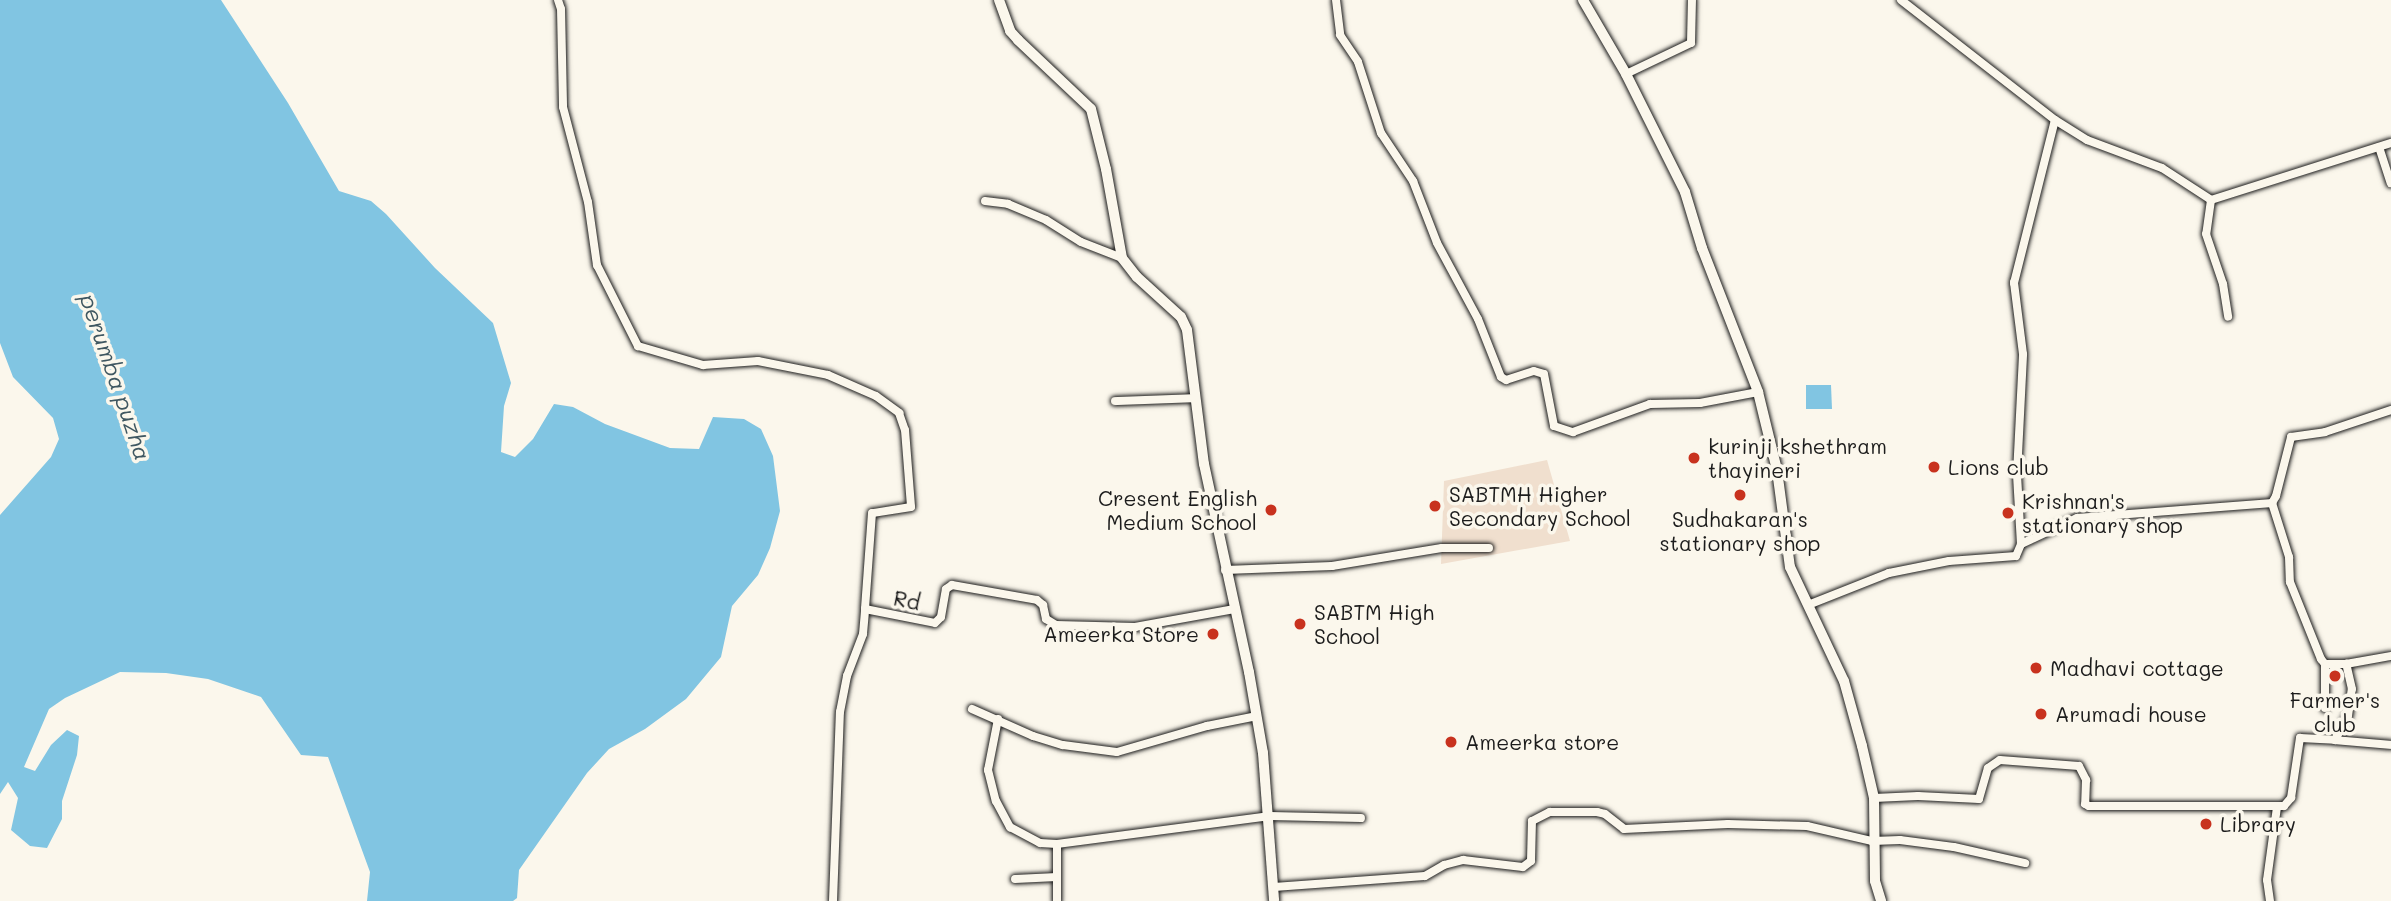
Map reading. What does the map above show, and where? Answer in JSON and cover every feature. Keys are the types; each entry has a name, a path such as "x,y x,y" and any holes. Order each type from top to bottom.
{"main road":[{"path":"999,0 1010,31 1091,108 1107,169 1122,258 1137,277 1181,317 1191,351 1204,464 1257,716 1270,816 1275,901"},
{"path":"1583,0 1626,74 1685,192 1702,248 1758,392 1777,470 1790,567 1844,681 1874,798 1872,841 1875,881 1881,901"}],"street":[{"path":"558,0 563,107 587,202 597,265 638,346 703,365 758,361 828,375 876,396 899,413 905,430 911,507 872,513 865,609"},
{"path":"1336,0 1340,36 1358,62 1381,133 1413,181 1437,243 1463,285 1501,377 1506,380 1534,371 1544,374 1554,426 1573,432 1650,404 1700,403 1758,392"},
{"path":"1626,74 1690,43 1692,0"},
{"path":"1902,0 2055,120 2087,141 2162,168 2211,200"},
{"path":"1808,605 1889,573 1949,561 2016,556 2021,544 2017,474 2022,354 2014,284 2055,120"},
{"path":"2211,200 2391,143"},
{"path":"2379,147 2391,183"},
{"path":"2211,200 2206,234 2223,284 2228,317"},
{"path":"985,201 1008,205 1046,220 1082,242 1122,258"},
{"path":"1115,401 1195,398"},
{"path":"2325,708 2325,664 2290,582 2289,557 2272,503 2276,496 2287,444 2291,438 2325,432 2391,410"},
{"path":"2021,544 2077,518 2272,503"},
{"path":"1225,570 1332,566 1441,548 1489,548"},
{"name":"Rd","path":"833,901 840,712 847,676 863,634 865,609 935,623 941,617 946,589 952,585 1037,600 1043,605 1046,619 1056,625 1135,627 1234,609"},
{"path":"2325,664 2346,664 2391,656"},
{"path":"2335,740 2348,716 2351,701 2346,664"},
{"path":"972,709 1063,746 1117,752 1207,726 1257,716"},
{"path":"998,719 988,769 996,801 1010,827 1040,843 1057,844 1270,816 1361,818"},
{"path":"1874,798 1918,796 1979,799 1988,768 2000,760 2079,766 2086,780 2085,804 2090,806 2277,807 2284,806 2291,798 2300,738 2391,745"},
{"path":"2270,901 2267,880 2277,807"},
{"path":"1274,887 1424,876 1444,865 1463,860 1523,867 1531,861 1532,821 1550,812 1597,812 1605,814 1624,829 1728,824 1807,827 1872,841 1900,840 1954,847 2025,863"},
{"path":"1057,844 1057,901"},
{"path":"1015,878 1057,877"}],"shaded area":[{"path":"1547,460 1570,541 1441,564 1444,481"}],"water":[{"name":"perumba puzha","path":"0,0 221,0 288,103 339,191 371,201 435,268 493,323 511,383 504,406 501,452 515,457 533,439 554,404 573,407 605,424 670,448 699,449 713,417 744,419 761,429 773,456 780,511 770,548 758,575 732,606 721,657 686,699 645,729 609,749 587,773 519,870 517,898 513,901 367,901 370,872 328,757 301,755 261,697 208,679 166,673 120,672 65,698 49,709 24,767 35,771 51,745 67,730 79,736 77,755 62,801 62,819 47,848 30,846 11,830 18,798 8,782 0,794 0,515 51,457 59,439 53,418 13,377 0,343"},
{"path":"1806,385 1831,385 1832,409 1806,409"}],"place":[{"name":"kurinji kshethram thayineri","path":"1694,458"},
{"name":"Lions club","path":"1934,467"},
{"name":"Sudhakaran's stationary shop","path":"1740,495"},
{"name":"SABTMH Higher Secondary School","path":"1435,506"},
{"name":"Cresent English Medium School","path":"1271,510"},
{"name":"Krishnan's stationary shop","path":"2008,513"},
{"name":"SABTM High School","path":"1300,624"},
{"name":"Ameerka Store","path":"1213,634"},
{"name":"Madhavi cottage","path":"2036,668"},
{"name":"Farmer's club","path":"2335,676"},
{"name":"Arumadi house","path":"2041,714"},
{"name":"Ameerka store","path":"1451,742"},
{"name":"Library","path":"2206,824"}]}
